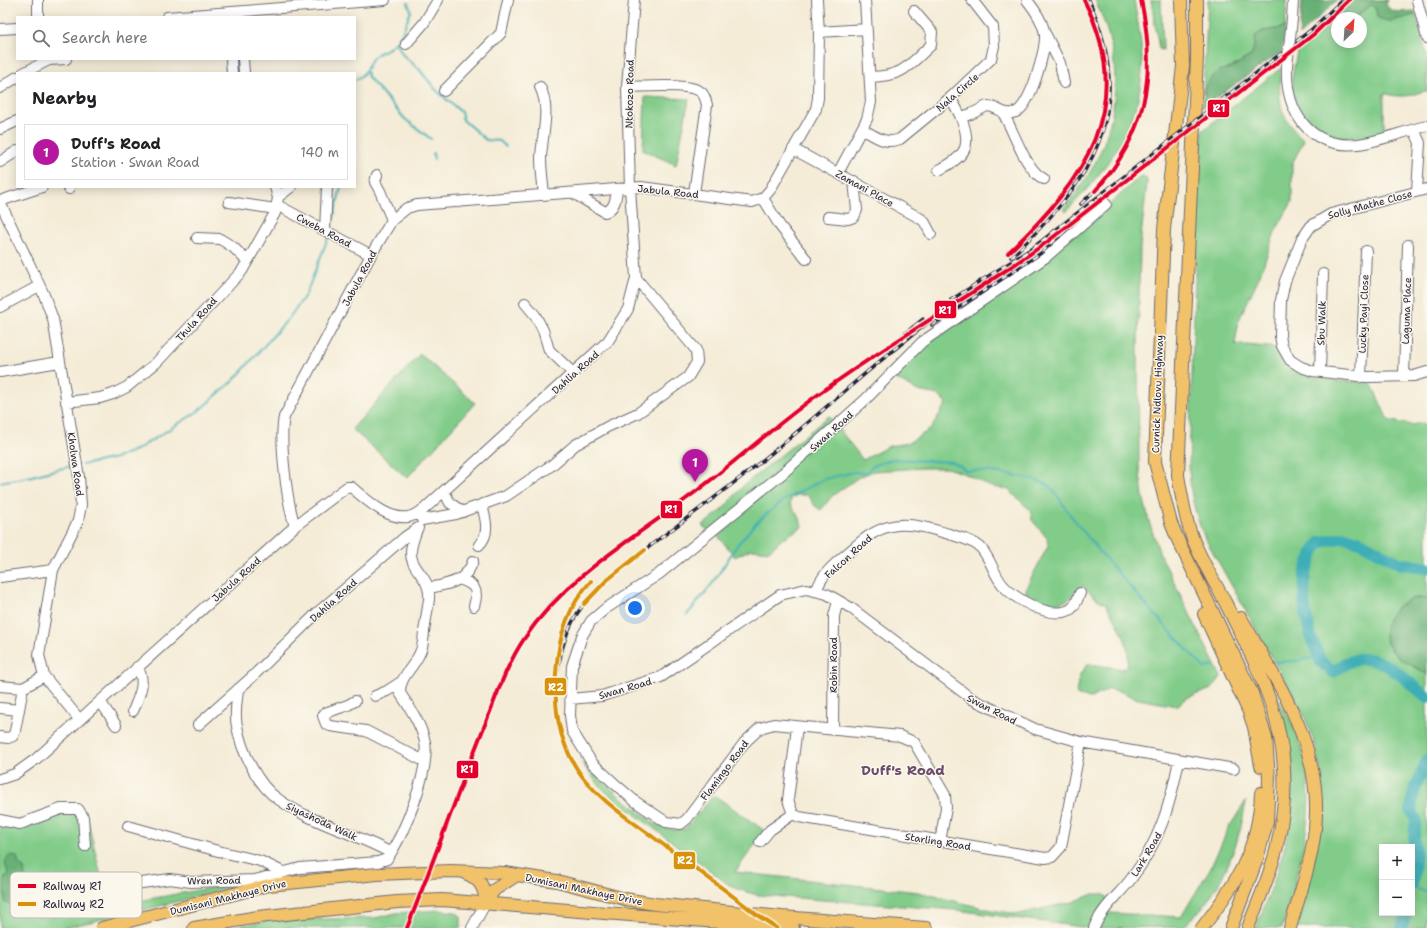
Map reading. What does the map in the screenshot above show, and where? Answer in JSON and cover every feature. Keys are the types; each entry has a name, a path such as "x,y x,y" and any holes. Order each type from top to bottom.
{"main road":[{"name":"Curnick Ndlovu Highway","path":"1181,0 1183,66 1164,229 1155,462 1171,522 1178,540 1252,693 1266,738 1270,778 1267,822 1257,859 1231,928"},
{"path":"1197,0 1197,57"},
{"path":"1201,0 1197,57 1178,474 1181,497 1190,532 1256,665 1270,698 1277,721 1284,763 1284,806 1277,847 1248,928"},
{"path":"1155,462 1153,477 1165,529 1249,712 1257,738 1262,773 1261,802 1258,822 1246,864 1234,884 1202,928"},
{"path":"1211,574 1241,617 1289,704 1312,759 1316,795 1315,828 1290,928"},
{"path":"462,871 473,876 483,887 485,904"},
{"name":"Dumisani Makhaye Drive","path":"142,918 269,885 296,881 384,873 462,871 517,875 557,881 625,899 782,917 926,928"},
{"path":"485,904 494,890 517,875"},
{"name":"Dumisani Makhaye Drive","path":"194,928 258,917 397,902 442,900 792,928"},
{"name":"Dumisani Makhaye Drive","path":"102,928 141,918"}],"street":[{"path":"38,0 38,16"},
{"path":"197,16 296,12 383,0"},
{"path":"406,44 424,23 438,0"},
{"path":"444,91 501,32 508,0"},
{"name":"Ntokozo Road","path":"630,188 627,87 634,0"},
{"path":"806,259 780,226 763,198 812,117 818,98 819,32 817,0"},
{"path":"838,172 867,119 871,102 865,0"},
{"name":"Nala Circle","path":"862,129 882,140 894,141 910,131 988,64 994,53 992,27 972,0"},
{"path":"1027,0 1039,19 1060,63 1064,83"},
{"path":"1293,0 1286,81 1289,98 1301,121 1308,129 1315,135 1337,143 1359,144 1427,126"},
{"path":"1418,0 1427,36"},
{"path":"870,77 890,76 900,72 931,45 932,32 914,12"},
{"path":"0,29 16,28"},
{"path":"819,32 866,29"},
{"path":"1003,113 1017,112 1026,101 1036,77 1044,49 1044,32"},
{"path":"25,72 49,60"},
{"path":"231,60 232,72"},
{"path":"243,60 244,72"},
{"path":"0,88 16,78"},
{"path":"627,87 695,88 702,93 707,105 694,193"},
{"path":"540,88 545,96 546,106 541,158 544,195"},
{"path":"939,170 948,165 965,148 966,138 961,117 950,98"},
{"path":"961,117 987,106 996,108 1003,113 1028,165 1034,173 1044,179"},
{"path":"0,129 16,121"},
{"path":"1414,129 1420,143 1422,190"},
{"name":"Zamani Place","path":"793,149 838,172 918,217 924,221 931,234"},
{"path":"0,162 16,152"},
{"path":"377,175 374,182 380,191 392,220"},
{"path":"828,217 848,219 854,217 857,210 854,182"},
{"path":"0,201 39,188"},
{"path":"276,200 290,188"},
{"path":"325,230 327,188"},
{"name":"Jabula Road","path":"0,779 15,774 36,759 295,526 289,506 283,437 284,417 371,255 392,220 407,208 417,205 630,188 658,188 747,202 763,198"},
{"name":"Dahlia Road","path":"198,725 317,613 405,537 421,520 444,491 608,342 620,325 631,302 636,278 630,188"},
{"path":"573,193 605,212 612,208 616,199 617,189"},
{"name":"Solly Mathe Close","path":"1422,190 1324,217 1305,232 1282,294 1280,336 1282,346 1290,360 1301,368 1361,377 1414,376 1427,372"},
{"name":"Cweba Road","path":"229,202 276,200 325,230 371,255"},
{"name":"Thula Road","path":"66,402 100,398 126,387 156,363 242,271 276,200"},
{"name":"Kholwa Road","path":"0,201 3,215 39,286 52,319 79,478 81,514 53,570 39,655 44,676 79,719"},
{"name":"Swan Road","path":"1106,204 1035,265 922,342 865,400 783,473 659,574 591,621 575,652 572,666 570,699 602,696 661,677 780,596 799,590 817,590 863,616 958,690 983,706 1035,729 1081,742 1234,769"},
{"path":"197,238 220,239 233,247 247,261"},
{"name":"Laguma Place","path":"1404,376 1408,245"},
{"name":"Lucky Payi Close","path":"1361,377 1366,251"},
{"name":"Sbu Walk","path":"1320,372 1322,274"},
{"path":"375,696 387,691 401,682 412,667 422,648 429,600 429,588 410,554 421,520 463,512 506,496 552,465 575,445 607,427 638,413 688,377 692,371 698,355 694,345 636,278"},
{"path":"0,307 39,286"},
{"path":"524,303 535,315 543,330 549,350 573,373"},
{"path":"0,372 59,362"},
{"name":"Dahlia Road","path":"295,526 347,487 351,487 374,506 394,514 410,516 421,520"},
{"path":"444,491 450,503 463,512"},
{"path":"479,545 483,540 487,525 482,506"},
{"name":"Falcon Road","path":"817,590 825,574 868,535 889,526 903,524 922,526 963,539 979,547 986,556 995,575 1002,585 1022,602 1048,611 1062,613 1072,608 1080,593"},
{"path":"429,588 459,579 468,573 473,561"},
{"path":"0,578 53,570"},
{"path":"459,579 466,582 475,590 477,597 474,606"},
{"name":"Robin Road","path":"833,730 834,616 838,601"},
{"path":"132,711 143,698 142,679 137,668"},
{"path":"0,686 23,688 44,676"},
{"path":"389,856 410,816 420,781 426,750 422,731 400,693 401,682"},
{"path":"0,737 8,738 13,736 23,688"},
{"name":"Siyashoda Walk","path":"238,689 236,716 241,742 246,758 269,791 277,799 389,856"},
{"name":"Flamingo Road","path":"570,699 572,731 592,763 636,802 666,822 674,824 681,824 687,819 751,735 760,728 774,724 900,736 914,742 945,795 946,808 940,842"},
{"path":"100,701 116,725"},
{"path":"355,701 325,713 323,716 326,724 330,726 366,731 424,761"},
{"path":"0,708 19,710"},
{"path":"760,842 770,830 794,814 788,800 797,727"},
{"name":"Starling Road","path":"794,814 806,819 940,842 1045,858 1052,857 1061,847 1081,742"},
{"name":"Lark Road","path":"1094,928 1101,916 1131,879 1154,845 1167,811 1179,760"},
{"path":"0,820 20,824 61,809 78,809 83,817 85,846"},
{"path":"128,826 218,852 260,861 284,872"},
{"name":"Wren Road","path":"142,883 170,880 191,882 255,880 284,872 307,868 378,862 389,856"},
{"path":"472,928 485,904"},
{"name":"Lark Road","path":"1099,928 1101,916"}],"green space":[{"path":"1095,0 1134,0 1141,42 1142,68 1139,92 1133,115 1124,136 1099,175 1066,212 1063,209 1081,186 1096,161 1106,136 1113,110 1115,83 1113,55 1106,28"},
{"path":"1151,0 1161,0 1163,50 1159,49"},
{"path":"1208,0 1287,0 1285,27 1262,31 1252,55 1210,80 1203,94"},
{"path":"1302,0 1337,0 1299,36"},
{"path":"1354,0 1387,0 1386,4 1391,10 1398,12 1414,11 1416,15 1396,20 1382,19 1377,17 1376,9 1371,5 1362,12 1343,12"},
{"path":"1371,5 1376,9 1377,17 1392,22 1404,16 1416,15 1427,56 1427,91 1404,96 1384,93 1384,133 1360,138 1337,137 1317,128 1306,119 1298,106 1293,93 1292,78 1297,52 1331,24 1331,48 1367,48 1367,12 1362,12"},
{"path":"1285,27 1282,51 1202,108 1203,97 1212,76 1221,70 1233,67 1252,55 1256,35"},
{"path":"1281,68 1280,100 1282,108 1289,123 1304,140 1292,164 1292,202 1275,232 1260,275 1239,320 1235,344 1278,348 1285,360 1294,368 1317,378 1371,383 1388,420 1412,425 1422,423 1427,425 1427,599 1411,599 1402,603 1396,608 1388,621 1385,636 1387,643 1395,654 1427,674 1427,909 1425,928 1295,928 1317,844 1321,818 1322,792 1319,765 1312,737 1300,708 1204,536 1193,502 1189,467 1197,221 1202,131"},
{"path":"645,97 689,99 676,165 643,150"},
{"path":"1143,176 1146,178 1147,182 1140,246 1138,350 1139,466 1143,496 1150,525 1160,554 1221,677 1212,689 1186,698 1177,706 1138,699 1119,691 1109,689 1091,698 1078,696 1076,694 1079,676 1087,665 1091,664 1122,669 1126,668 1128,652 1126,643 1114,617 1105,603 1096,598 1083,586 1069,599 1059,603 1041,601 1026,594 1026,588 1048,546 1047,538 1032,520 1031,511 1009,490 989,486 968,475 947,468 874,471 859,477 832,496 821,510 815,506 808,495 797,495 791,499 790,504 800,518 802,527 782,539 769,551 751,549 735,557 718,536 702,526 723,509 744,485 829,416 863,460 889,446 908,443 931,429 946,403 938,395 918,391 885,373 1088,225 1139,177"},
{"path":"420,354 475,403 407,478 352,429"},
{"path":"1416,598 1427,599 1427,674 1394,653 1386,641 1386,625 1389,618 1400,605"},
{"path":"1277,696 1293,727 1304,756 1308,784 1308,811 1305,838 1299,867 1282,928 1256,928 1273,883 1287,836 1292,796 1292,776 1287,736"},
{"path":"581,762 623,799 657,825 672,830 685,829 714,795 765,831 735,872 918,892 991,910 1018,914 1073,902 1093,894 1102,894 1106,896 1110,913 1181,917 1211,867 1228,829 1246,801 1238,836 1226,870 1207,901 1196,915 1183,927 1089,928 956,910 757,895 737,889 728,884 608,794"},
{"path":"69,812 76,813 88,822 100,872 10,872 4,897 10,898 10,918 108,918 63,928 0,928 0,823 17,827"},
{"path":"11,855 17,857 19,865 24,868 24,872 10,872 10,905 5,902 4,877 9,875 5,863 7,858"},
{"path":"232,884 237,886 142,910 142,900"},
{"path":"439,910 455,912 461,916 461,928 224,928 277,920 375,918 396,913"}],"waterway":[{"path":"356,80 364,74 374,56 389,48 398,39 411,11 408,3"},
{"path":"396,42 403,55 419,69 436,90 461,112 463,120 486,140 500,141 506,147"},
{"path":"366,71 368,77 405,119 431,139"},
{"path":"433,153 434,159"},
{"path":"331,228 341,188"},
{"path":"82,465 116,458 138,449 197,412 234,380 289,318 306,294 328,238"},
{"path":"687,615 712,584 738,544 755,524 786,499 824,479 854,472 865,473 873,466 892,459 952,462 962,467 966,471 1018,476 1039,481 1049,486 1069,514 1153,613 1204,668 1213,666"},
{"path":"0,482 28,477 71,466"},
{"path":"1427,568 1399,563 1360,542 1345,537 1321,542 1314,550 1305,573 1304,604 1310,635 1321,662 1333,672 1349,662 1360,659 1370,659 1391,668 1427,697"},
{"path":"1274,662 1297,661 1318,657"},
{"path":"1413,880 1416,854 1414,838 1416,820 1411,810 1413,794 1427,760"},
{"path":"1415,889 1427,891"},
{"path":"1402,928 1405,916"}],"railway":[{"path":"1011,257 1040,228 1064,200 1084,172 1099,142 1107,111 1109,77 1103,40 1089,0"},
{"path":"1081,204 1120,158 1133,135 1142,111 1147,86 1148,60 1146,31 1141,0"},
{"path":"951,300 1034,247 1311,30 1342,0"},
{"path":"932,325 1041,253 1084,214"},
{"path":"948,309 961,300"},
{"path":"555,689 558,666 567,634 572,623 584,604 606,580 773,452 888,354 936,317"},
{"path":"440,840 507,670 522,641 555,599 608,555 691,495 778,424 817,395 880,353 923,319"}],"rail line":[{"name":"R1","path":"1008,253 1060,198 1080,169 1095,139 1104,107 1106,74 1099,38 1084,0"},
{"name":"R1","path":"1095,191 1113,169 1126,148 1137,125 1144,102 1148,53 1146,27 1141,0"},
{"name":"R1","path":"407,928 472,756 511,661 524,639 559,597 579,578 706,484 816,396 873,356 990,281 1047,242 1314,34 1349,0"},
{"name":"R2","path":"584,604 606,581 645,550"},
{"name":"R2","path":"591,581 576,601 570,612 562,635 557,660 557,710 561,734 571,758 584,779 602,798 757,915 777,928"}],"place":[{"name":"Duff's Road","path":"695,482"}],"district":[{"name":"Duff's Road","path":"903,770"}]}
